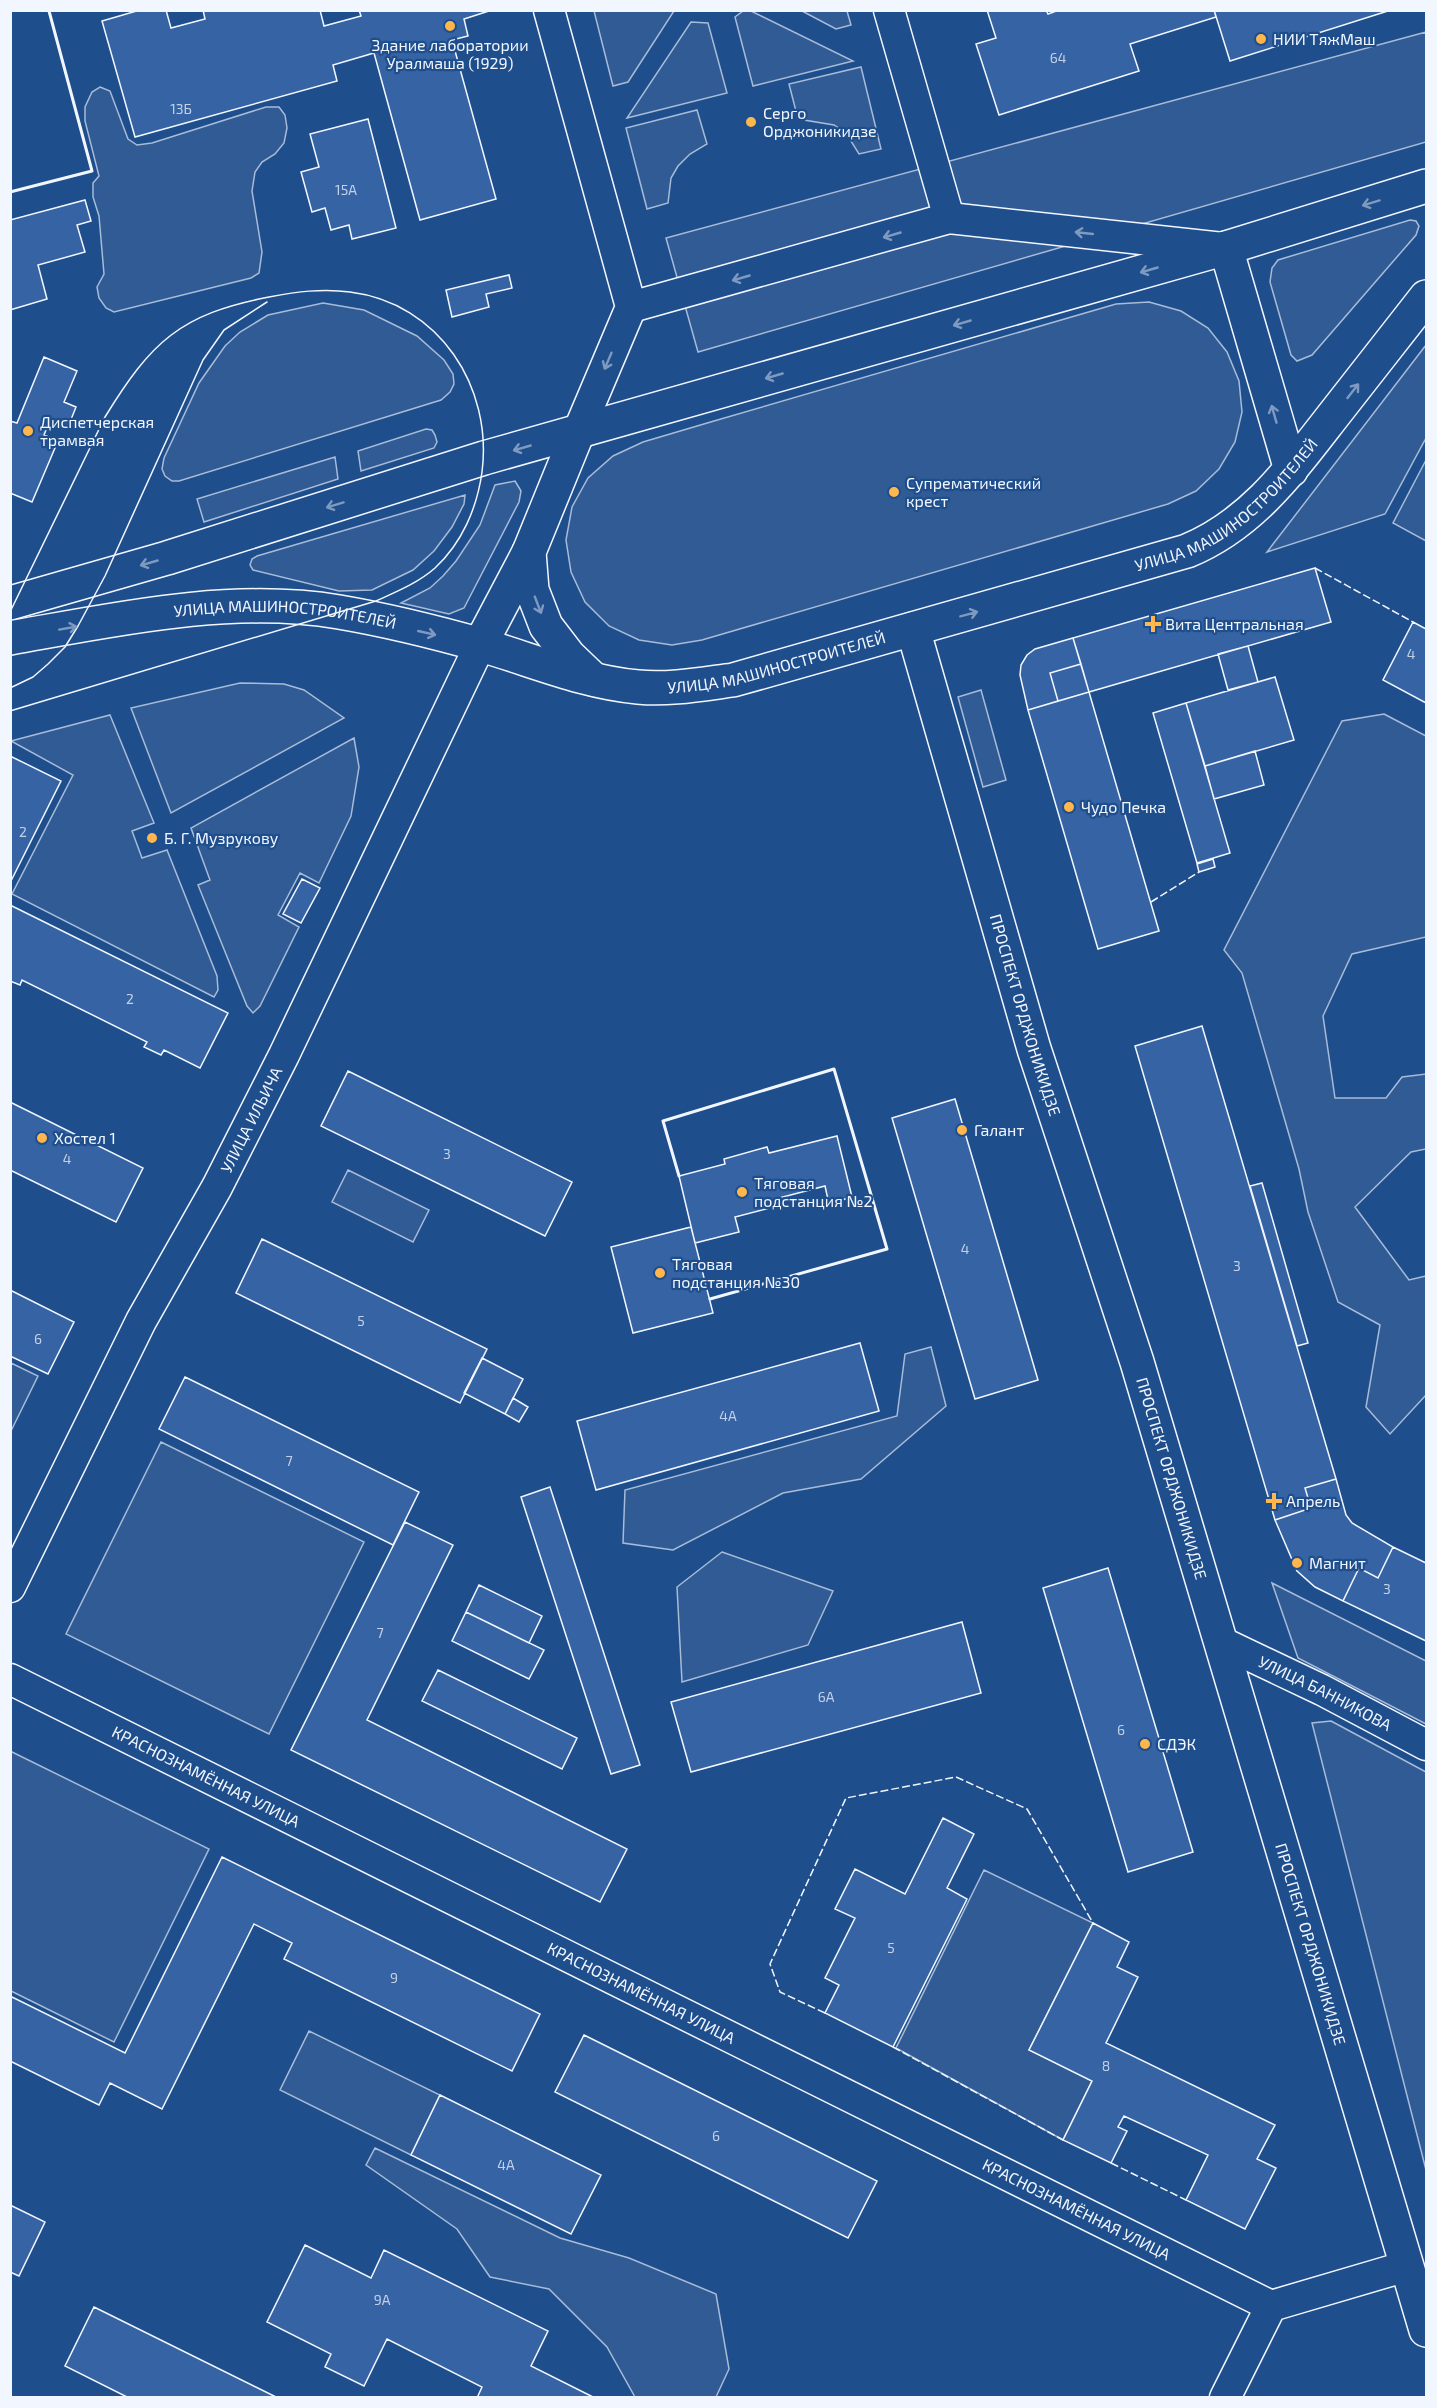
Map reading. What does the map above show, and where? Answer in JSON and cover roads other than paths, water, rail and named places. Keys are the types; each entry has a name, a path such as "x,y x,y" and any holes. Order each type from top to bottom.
{"main road":[{"path":"10,603 578,432 1226,248 1426,186"},
{"path":"1226,248 1291,470"},
{"name":"УЛИЦА МАШИНОСТРОИТЕЛЕЙ","path":"10,638 178,612 266,606 340,612 480,645 596,682 651,687 683,687 733,680 1197,547 1225,532 1245,518 1291,470 1426,297"},
{"path":"480,645 529,552 578,432"},
{"path":"529,552 532,590 546,626 569,656 596,682"},
{"name":"ПРОСПЕКТ ОРДЖОНИКИДЗЕ","path":"913,629 1034,1049 1137,1362 1426,2330"}],"street":[{"path":"549,10 631,307 578,432"},
{"path":"889,10 949,218"},
{"path":"631,307 949,218 1226,248"},
{"name":"УЛИЦА ИЛЬИЧА","path":"10,1587 141,1321 217,1187 284,1055 480,645"},
{"name":"УЛИЦА БАННИКОВА","path":"1221,1642 1322,1690 1426,1745"},
{"name":"КРАСНОЗНАМЁННАЯ УЛИЦА","path":"10,1679 1271,2307"},
{"path":"1224,2397 1271,2307 1407,2266"}],"tram line":[{"path":"10,612 105,417 138,369 154,351 171,335 190,323 212,312 269,297 309,291 350,292 382,299 410,313 434,331 454,354 469,381 479,410 483,440 480,485 467,524 453,548 435,568 407,587 376,601 10,711"},
{"path":"10,688 33,677 65,647 105,576 203,360 224,330 267,302"}],"place":[{"name":"Здание лаборатории Уралмаша (1929)","path":"450,26"},
{"name":"НИИ ТяжМаш","path":"1261,39"},
{"name":"Серго Орджоникидзе","path":"751,122"},
{"name":"Диспетчерская трамвая","path":"28,431"},
{"name":"Супрематический крест","path":"894,492"},
{"name":"Вита Центральная","path":"1153,624"},
{"name":"Чудо Печка","path":"1069,807"},
{"name":"Б. Г. Музрукову","path":"152,838"},
{"name":"Галант","path":"962,1130"},
{"name":"Хостел 1","path":"42,1138"},
{"name":"Тяговая подстанция №2","path":"742,1192"},
{"name":"Тяговая подстанция №30","path":"660,1273"},
{"name":"Апрель","path":"1274,1501"},
{"name":"Магнит","path":"1297,1563"},
{"name":"СДЭК","path":"1145,1744"}]}
